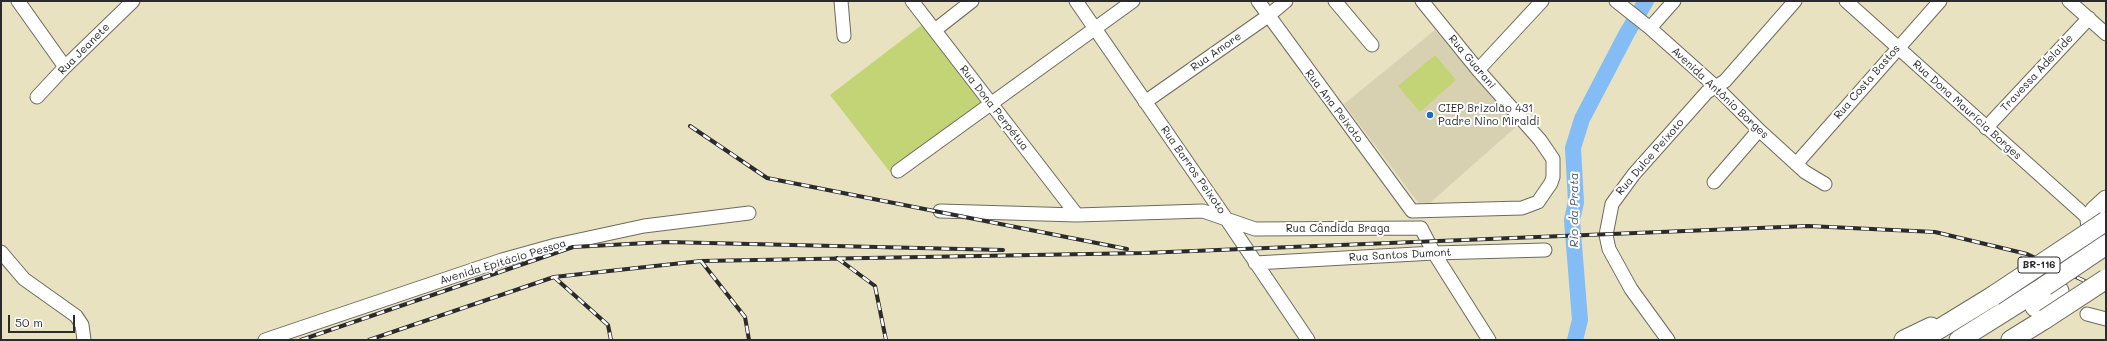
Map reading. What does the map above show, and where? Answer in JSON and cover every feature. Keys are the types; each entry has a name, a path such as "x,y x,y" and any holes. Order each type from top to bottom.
{"highway":[{"name":"BR-116","path":"1921,340 1993,296 2098,220"},
{"name":"BR-116","path":"1983,340 2106,247"},
{"name":"BR-116","path":"1959,340 2106,260"},
{"path":"2011,340 2106,279"},
{"path":"1904,340 1927,329 1950,322"}],"main road":[{"path":"2106,199 2094,210 2098,220 2090,228 2106,247"}],"street":[{"path":"18,1 65,67"},
{"name":"Rua Jeanete","path":"37,98 65,67 133,1"},
{"path":"841,1 844,36"},
{"name":"Rua Dona Perpétua","path":"912,1 1077,215"},
{"path":"935,30 972,1"},
{"name":"Rua Barros Peixoto","path":"1076,1 1308,340"},
{"path":"898,171 1133,1"},
{"name":"Rua Ana Peixoto","path":"1258,1 1412,211 1529,206 1538,202 1551,183 1553,177 1553,159"},
{"name":"Rua Amore","path":"1145,102 1268,16 1286,1"},
{"path":"1336,1 1372,46"},
{"name":"Rua Guarani","path":"1422,1 1478,70 1540,140 1553,159"},
{"path":"1478,70 1542,1"},
{"name":"Avenida Antônio Borges","path":"1616,1 1647,26 1716,87 1759,130 1805,172 1825,184"},
{"path":"1647,26 1674,1"},
{"name":"Rua Dulce Peixoto","path":"1668,340 1631,289 1614,260 1606,235 1610,210 1614,198 1707,92 1725,81 1794,1"},
{"name":"Rua Dona Maurícia Borges","path":"1846,1 1986,128 2098,220"},
{"name":"Rua Costa Bastos","path":"1796,164 1940,1"},
{"path":"2069,1 2106,34"},
{"name":"Travessa Adelaide","path":"1986,128 2089,18"},
{"path":"1714,182 1759,130"},
{"path":"940,211 1077,215 1203,210 1227,220"},
{"name":"Avenida Epitácio Pessoa","path":"265,340 502,260 556,245 644,226 749,213"},
{"name":"Rua Cândida Braga","path":"1227,220 1255,229 1421,228 1434,253"},
{"name":"Rua Santos Dumont","path":"1255,263 1434,253 1545,250"},
{"path":"1,252 24,279 76,316 82,325 84,340"},
{"path":"1434,253 1489,340"},
{"path":"2087,314 2106,319"}],"shaded area":[{"name":"CIEP Brizolão 431 Padre Nino Miraldi","path":"1435,30 1517,126 1423,209 1344,104"}],"green space":[{"path":"923,24 982,101 890,172 830,95"},
{"path":"1435,55 1456,80 1420,112 1398,86"}],"waterway":[{"name":"Rio da Prata","path":"1575,340 1580,320 1572,220 1576,202 1573,148 1582,119 1627,33 1646,1"}],"railway":[{"path":"690,126 767,178 1127,249"},
{"path":"369,340 554,277 701,261 1144,253 1808,226 1935,232 2027,254 2106,291"},
{"path":"301,340 573,247 666,242 1003,250"},
{"path":"837,258 875,286 886,340"},
{"path":"701,261 745,317 749,340"},
{"path":"554,277 608,325 611,340"}],"place":[{"name":"CIEP Brizolão 431 Padre Nino Miraldi","path":"1430,115"}]}
